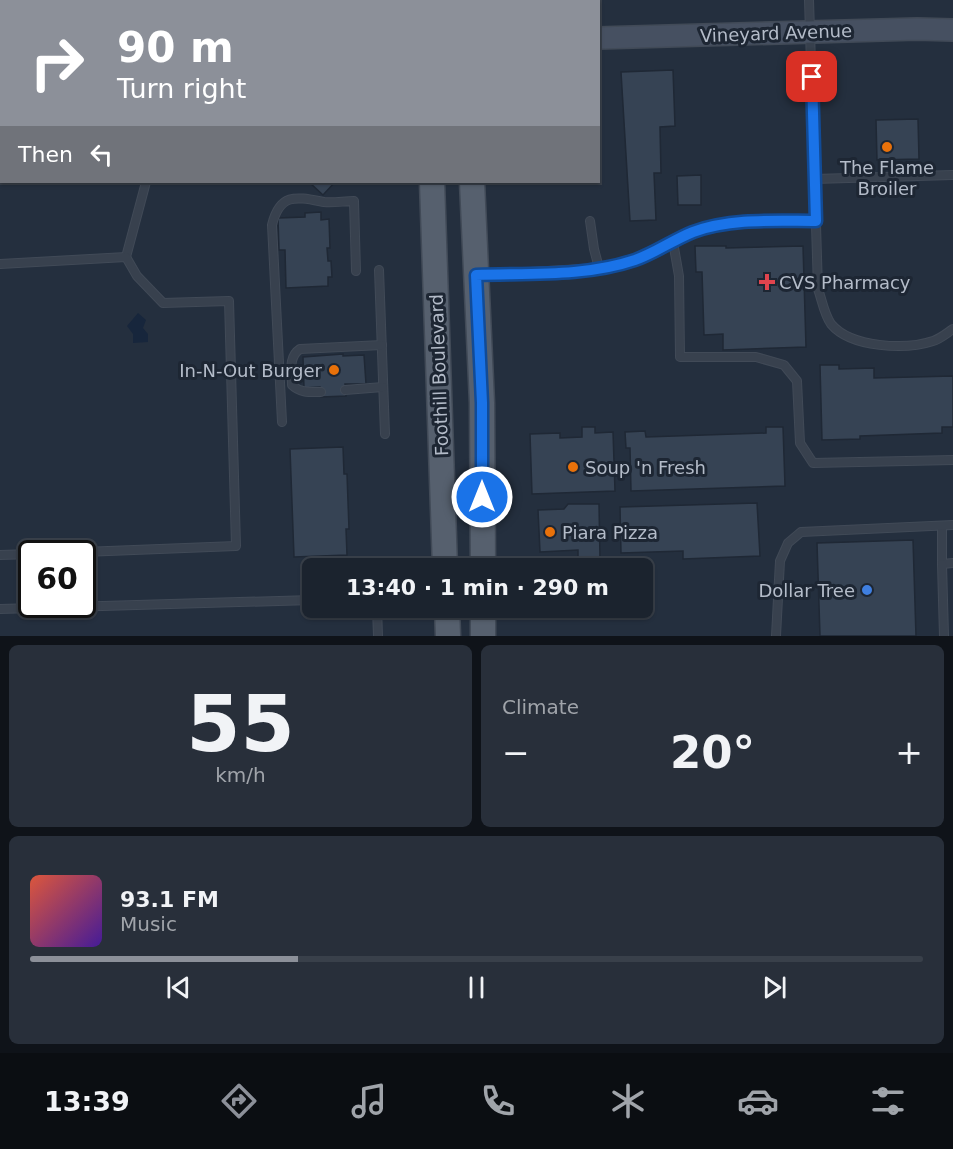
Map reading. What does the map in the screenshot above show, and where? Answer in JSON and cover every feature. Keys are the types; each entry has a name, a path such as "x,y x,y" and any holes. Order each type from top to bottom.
{"main road":[{"name":"Vineyard Avenue","path":"600,38 953,30"},
{"name":"Foothill Boulevard","path":"432,183 446,558"},
{"path":"472,183 482,403 483,558"},
{"path":"447,618 448,636"},
{"path":"483,618 483,636"}],"lane":[{"path":"809,0 818,289 825,311 832,325 873,345 906,346 935,341 953,329"},
{"path":"814,179 953,175"},
{"path":"96,551 236,546 229,301 163,303 137,276 126,257 146,183"},
{"path":"282,422 272,225 275,211 290,198 309,198 326,202 354,201 356,271"},
{"path":"590,221 599,268"},
{"path":"476,275 599,268 635,260 691,233 710,227 731,224 816,221"},
{"path":"673,242 679,276 680,357 756,357 784,365 798,381 800,444 813,463 953,460"},
{"path":"0,264 126,257"},
{"path":"379,270 385,434"},
{"path":"321,392 306,392 292,385 291,359 294,353 300,349 382,345"},
{"path":"345,390 383,387"},
{"path":"776,636 780,561 788,543 801,532 953,525"},
{"path":"942,526 944,636"},
{"path":"0,555 18,554"},
{"path":"942,564 953,563"},
{"path":"0,609 302,600"},
{"path":"377,618 378,636"}],"water":[{"path":"138,313 146,320 143,328 148,334 148,342 133,343 133,334 127,326"}],"building":[{"path":"673,70 675,126 660,127 661,173 654,173 656,220 630,221 621,72"},
{"path":"918,119 919,159 877,160 876,120"},
{"path":"701,175 701,205 678,205 677,176"},
{"path":"310,183 334,183 323,195"},
{"path":"321,212 321,220 329,219 330,248 327,248 332,277 328,277 328,286 286,288 285,250 279,250 278,218 305,217 305,213"},
{"name":"CVS Pharmacy","path":"695,246 726,246 726,248 803,246 806,347 723,350 723,334 704,335 702,272 696,272"},
{"name":"In-N-Out Burger","path":"343,354 343,356 364,355 366,384 345,384 346,396 321,397 320,387 304,388 303,357"},
{"path":"820,365 839,365 839,369 874,368 874,378 953,376 953,427 942,427 942,433 822,440"},
{"name":"Soup 'n Fresh","path":"582,427 595,427 595,433 613,432 615,491 532,494 530,434 560,433 560,438 582,437"},
{"path":"766,427 783,427 785,486 631,491 630,448 626,448 625,432 645,431 646,437 766,433"},
{"path":"343,447 344,474 347,474 349,529 346,529 347,555 294,557 290,449"},
{"path":"757,503 760,556 683,559 683,551 621,553 620,507"},
{"path":"568,504 599,504 600,558 578,558 578,550 540,552 538,510 564,509"},
{"name":"Dollar Tree","path":"913,540 916,636 820,636 817,543"}],"place":[{"name":"The Flame Broiler","path":"887,147"},
{"name":"CVS Pharmacy","path":"767,282"},
{"name":"In-N-Out Burger","path":"334,370"},
{"name":"Soup 'n Fresh","path":"573,467"},
{"name":"Piara Pizza","path":"550,532"},
{"name":"Dollar Tree","path":"867,590"}],"route":[{"path":"482,497 482,403 476,275 599,268 635,260 691,233 710,227 777,221 816,221 812,77"}]}
